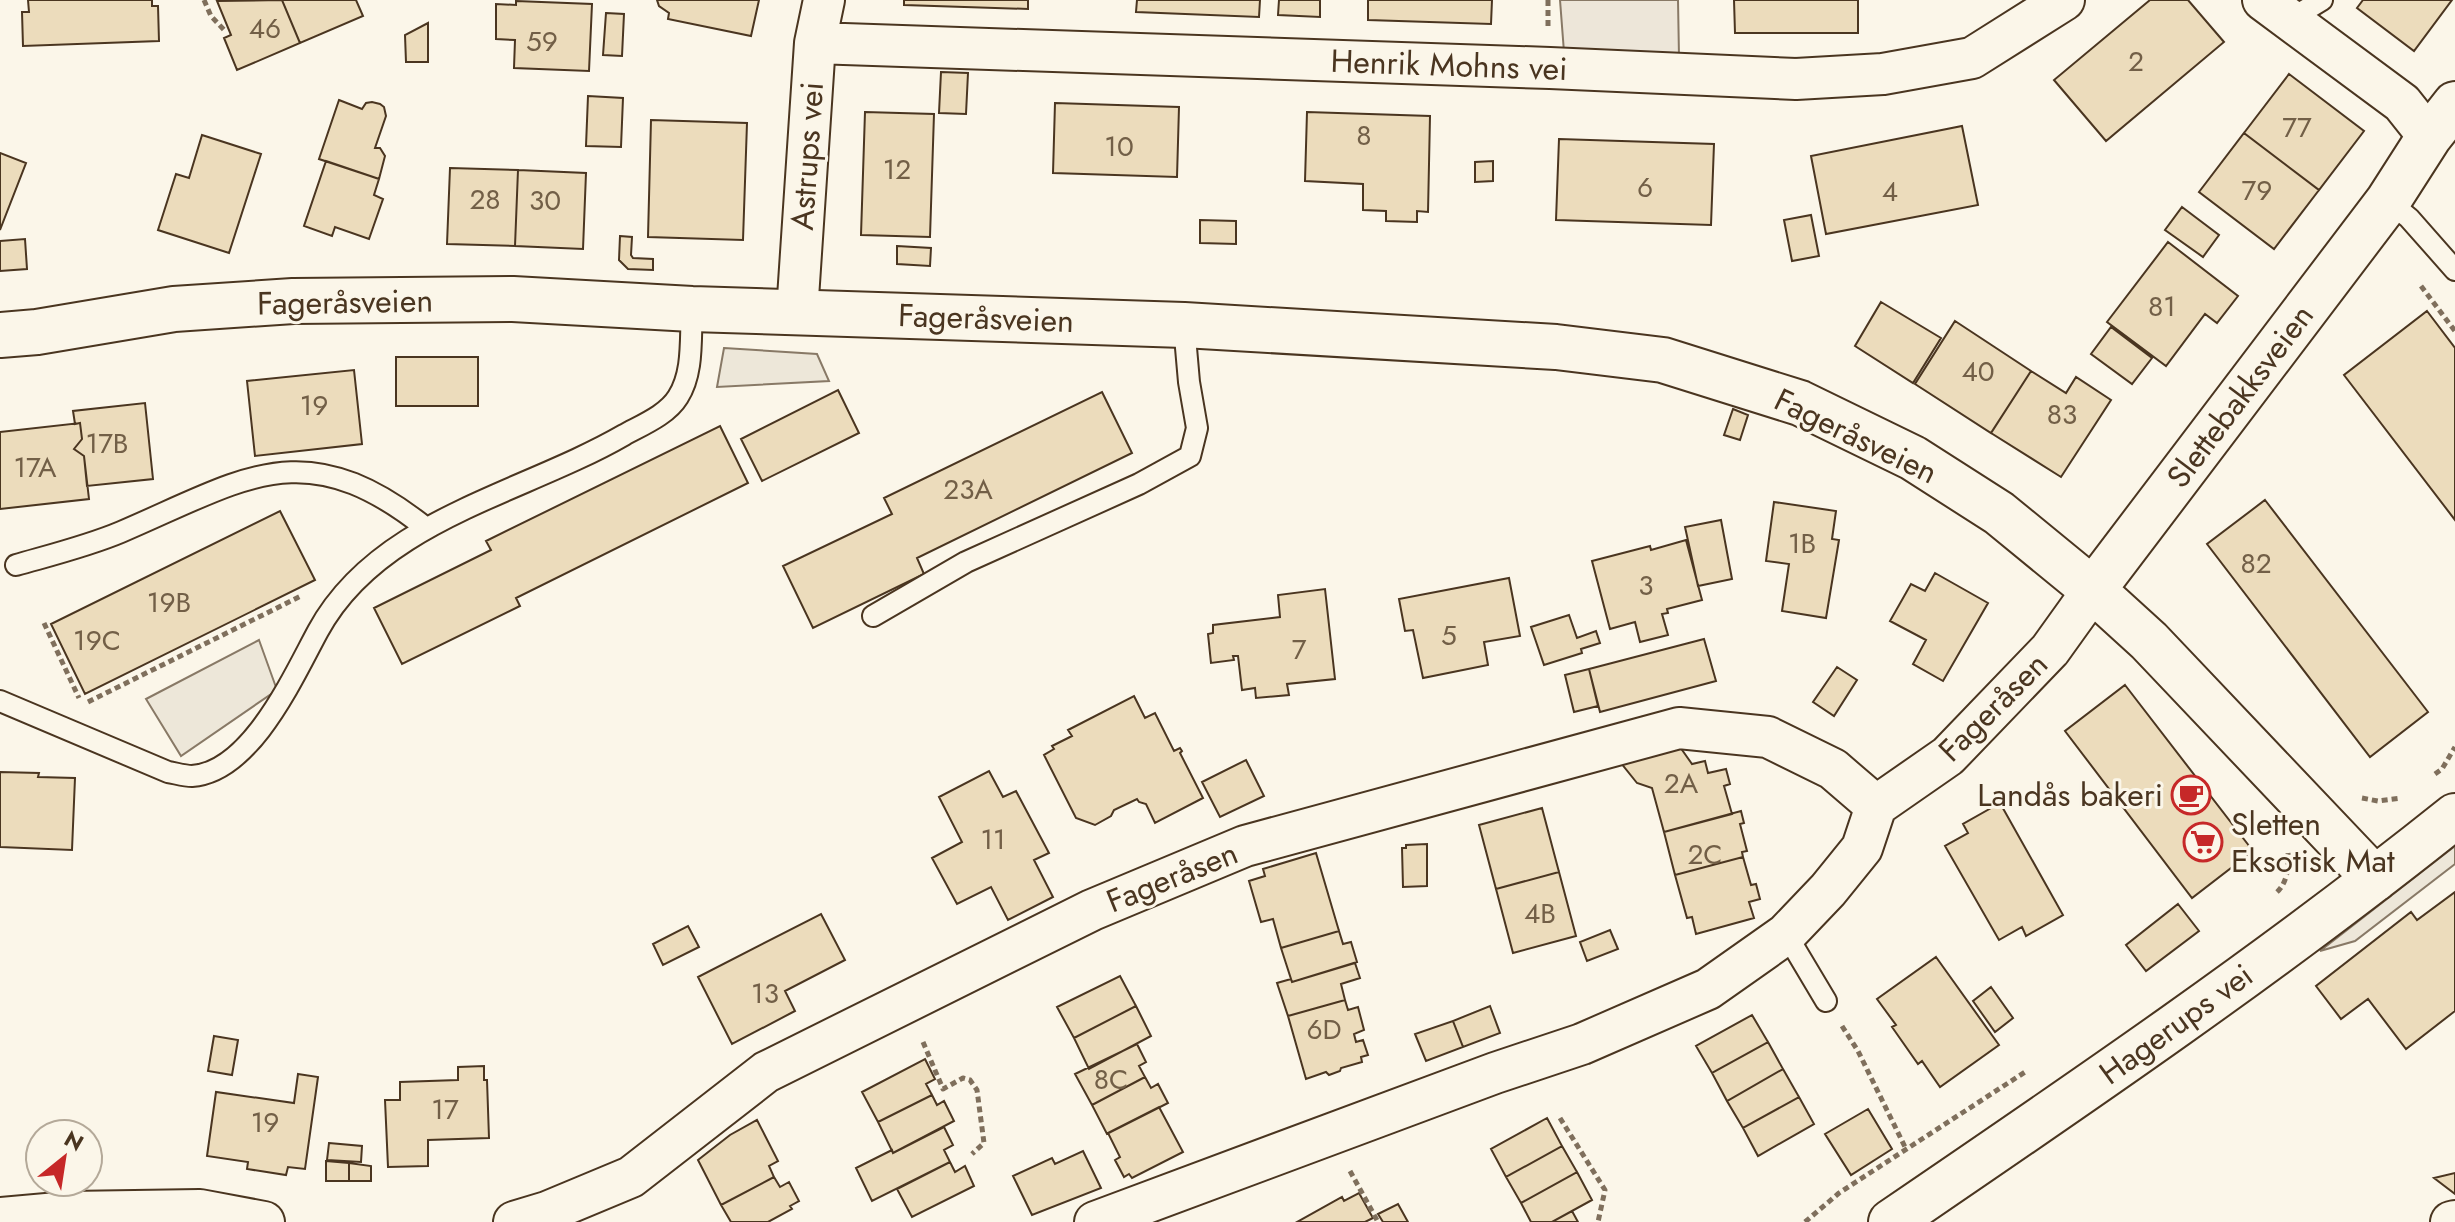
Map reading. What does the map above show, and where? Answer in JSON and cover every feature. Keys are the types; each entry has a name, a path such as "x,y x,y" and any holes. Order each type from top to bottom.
{"street":[{"name":"Astrups vei","path":"797,313 815,43 824,0"},
{"name":"Henrik Mohns vei","path":"815,43 1796,79 1883,74 1972,58 2064,0"},
{"path":"2291,7 2402,103 2442,120"},
{"name":"Slettebakksveien","path":"2093,590 2388,201 2442,120"},
{"name":"Fageråsveien","path":"0,335 37,332 174,309 293,301 513,299 692,309 1184,325 1556,347 1663,360 1800,403 1913,458 1999,513 2093,590 2149,641 2375,879"},
{"name":"Fageråsen","path":"514,1222 547,1212 631,1177 766,1072 1092,910 1245,846 1679,728 1768,737 1833,769 1876,806 1948,756 2050,650 2093,590"},
{"path":"1095,1222 1495,1073 1582,1044 1708,989 1786,934 1828,890 1862,848 1876,806"},
{"name":"Hagerups vei","path":"1891,1222 2066,1104 2375,879 2455,816"},
{"path":"0,1218 69,1212 200,1210 264,1222"}],"lane":[{"path":"2388,201 2409,218 2455,270"},
{"path":"0,701 168,772 191,776 217,769 234,759 271,713 331,608 361,575 387,554 426,528 557,470 665,411 676,400 689,369 692,309"},
{"path":"873,616 966,562 1139,484 1190,456 1197,428 1184,325"},
{"path":"16,565 120,532 236,482 276,472 308,472 341,479 381,496 426,528"},
{"path":"1786,934 1826,1001"}],"path":[{"path":"204,0 211,16 226,32"},
{"path":"44,623 83,705 304,595"},
{"path":"2431,776 2442,769 2455,747"},
{"path":"2362,798 2397,800 2409,792"},
{"path":"2270,898 2281,888 2289,866"},
{"path":"1826,1001 1858,1051 1906,1149"},
{"path":"922,1039 943,1089 963,1078 970,1080 977,1090 984,1143 972,1154"},
{"path":"1805,1222 1839,1193 2038,1065"},
{"path":"1560,1118 1605,1190 1598,1222"},
{"path":"1353,1177 1378,1222"}],"shaded area":[{"path":"1560,0 1678,0 1679,57 1564,52"},
{"path":"724,348 817,354 829,381 717,387"},
{"path":"259,640 277,690 181,756 146,699"},
{"path":"2455,846 2455,864 2355,941 2320,951"}],"building":[{"path":"28,0 152,0 152,6 158,6 159,41 23,46 22,12 29,12"},
{"path":"282,0 356,0 363,16 300,43"},
{"path":"282,0 300,43 237,70 224,38 231,35 217,1"},
{"path":"657,0 759,0 751,36 668,19 669,13 659,6"},
{"path":"904,0 1028,0 1028,9 904,5"},
{"path":"1137,0 1260,0 1259,17 1136,12"},
{"path":"1279,0 1320,0 1320,17 1278,15"},
{"path":"1368,0 1492,0 1491,24 1368,20"},
{"path":"1734,0 1858,0 1858,33 1735,33"},
{"path":"2150,0 2188,0 2224,42 2106,141 2054,80"},
{"path":"2363,0 2452,0 2414,51 2357,8"},
{"path":"516,1 592,4 589,71 514,68 515,40 496,39 496,4 516,5"},
{"path":"606,13 624,14 622,56 603,55"},
{"path":"428,23 428,62 406,62 405,35"},
{"path":"941,72 968,73 966,114 939,113"},
{"path":"2289,74 2364,131 2319,190 2244,133"},
{"path":"588,96 623,98 621,147 586,146"},
{"path":"339,100 362,109 366,103 372,102 384,107 386,116 375,148 380,148 385,156 379,179 319,159"},
{"path":"1055,103 1179,107 1177,177 1053,173"},
{"path":"865,112 934,114 930,237 861,235"},
{"path":"1307,112 1430,116 1428,212 1417,211 1417,222 1386,221 1386,211 1363,210 1363,184 1305,181"},
{"path":"651,120 747,123 743,240 648,237"},
{"path":"1962,126 1978,205 1826,234 1811,156"},
{"path":"2244,133 2319,190 2274,249 2199,192"},
{"path":"202,135 261,154 229,253 158,230 176,174 189,178"},
{"path":"1559,139 1714,144 1711,225 1556,220"},
{"path":"0,153 26,163 0,230"},
{"path":"326,161 379,179 374,195 383,199 369,239 335,227 332,236 304,226"},
{"path":"1493,161 1493,181 1475,182 1475,162"},
{"path":"450,168 518,170 515,246 447,244"},
{"path":"518,170 586,173 583,249 515,246"},
{"path":"2182,207 2219,235 2203,257 2165,230"},
{"path":"1811,215 1819,256 1792,261 1784,220"},
{"path":"1200,220 1236,221 1236,244 1200,243"},
{"path":"620,236 632,237 631,255 633,258 653,259 653,270 628,269 619,260"},
{"path":"25,239 27,269 0,271 0,241"},
{"path":"2168,242 2238,296 2217,323 2205,314 2166,366 2107,322"},
{"path":"897,246 931,248 930,266 897,264"},
{"path":"1881,302 1941,338 1913,383 1855,346"},
{"path":"2427,311 2455,348 2455,520 2344,375"},
{"path":"1955,321 2031,371 1991,433 1915,384"},
{"path":"2111,327 2152,358 2132,384 2091,354"},
{"path":"396,357 478,357 478,406 396,406"},
{"path":"354,370 362,444 255,456 247,381"},
{"path":"2031,371 2066,393 2076,377 2111,400 2061,477 1991,433"},
{"path":"838,390 859,433 762,481 741,439"},
{"path":"1102,392 1132,453 917,558 924,574 813,628 783,566 892,514 884,498"},
{"path":"145,403 153,479 87,486 84,456 74,449 82,439 80,423 75,424 73,411"},
{"path":"1733,409 1748,415 1740,440 1724,435"},
{"path":"80,423 82,439 74,449 84,456 89,499 0,509 0,432"},
{"path":"720,426 748,483 516,598 520,606 402,664 374,608 491,550 486,541"},
{"path":"2265,500 2428,712 2370,757 2207,544"},
{"path":"1774,502 1836,511 1832,539 1839,540 1826,618 1782,611 1789,564 1766,561"},
{"path":"280,511 315,580 85,694 51,624"},
{"path":"1721,520 1732,579 1698,586 1685,527"},
{"path":"1686,540 1702,600 1667,609 1668,613 1662,614 1668,635 1640,642 1635,622 1610,629 1592,561"},
{"path":"1935,573 1988,603 1943,681 1913,664 1926,640 1890,621 1911,584 1925,591"},
{"path":"1509,578 1520,636 1484,642 1488,665 1423,678 1413,630 1405,631 1399,599"},
{"path":"1325,589 1335,679 1287,684 1289,695 1256,698 1255,688 1242,690 1238,656 1233,656 1234,660 1211,663 1208,634 1213,633 1213,625 1280,617 1278,595"},
{"path":"1569,615 1577,638 1596,631 1600,643 1581,649 1582,653 1544,665 1531,627"},
{"path":"1704,639 1716,681 1600,712 1589,669"},
{"path":"1837,667 1857,680 1834,716 1813,702"},
{"path":"1589,669 1598,706 1574,712 1565,675"},
{"path":"2125,685 2253,851 2192,898 2065,731"},
{"path":"1134,696 1145,718 1155,713 1174,751 1180,748 1203,798 1155,823 1146,804 1137,799 1114,810 1111,816 1095,825 1076,818 1044,755 1054,749 1052,746 1072,736 1068,730"},
{"path":"1680,747 1692,764 1705,761 1708,773 1726,769 1730,784 1724,786 1732,814 1664,832 1652,788 1637,783 1621,763"},
{"path":"1246,760 1264,796 1220,817 1202,782"},
{"path":"989,771 1003,797 1016,791 1049,853 1034,860 1053,897 1008,920 991,887 957,904 932,858 962,842 939,797"},
{"path":"0,772 75,778 72,850 0,847"},
{"path":"2000,803 2063,915 2026,936 2022,927 1999,940 1945,846 1968,833 1963,824"},
{"path":"1542,808 1559,872 1496,889 1479,825"},
{"path":"1741,811 1744,823 1740,824 1747,851 1742,852 1743,857 1675,875 1664,832"},
{"path":"1427,844 1427,886 1403,887 1402,848"},
{"path":"1316,853 1339,931 1281,948 1273,919 1261,922 1249,881 1265,876 1263,869"},
{"path":"1743,857 1751,885 1756,884 1760,899 1749,902 1754,918 1696,934 1692,917 1687,918 1675,875"},
{"path":"1559,872 1576,936 1513,953 1496,889"},
{"path":"2455,892 2455,1011 2406,1049 2368,999 2341,1019 2316,986 2411,912 2417,920"},
{"path":"2178,904 2199,931 2146,971 2126,945"},
{"path":"821,914 845,960 785,991 795,1011 732,1044 698,977"},
{"path":"688,926 699,947 663,965 653,944"},
{"path":"1610,930 1618,949 1587,961 1580,942"},
{"path":"1339,931 1343,944 1351,942 1357,962 1292,982 1281,948"},
{"path":"1936,957 1999,1045 1940,1087 1922,1061 1918,1064 1877,999"},
{"path":"1355,963 1360,978 1341,984 1345,1000 1288,1016 1277,983 1291,979 1292,982"},
{"path":"1120,976 1136,1006 1074,1038 1057,1007"},
{"path":"1991,987 2013,1018 1995,1032 1973,1001"},
{"path":"1345,1000 1348,1010 1358,1007 1364,1030 1354,1034 1356,1042 1363,1040 1368,1055 1361,1057 1362,1062 1340,1071 1306,1079 1288,1016"},
{"path":"1136,1006 1151,1036 1089,1069 1074,1038"},
{"path":"1490,1006 1500,1033 1463,1047 1453,1021"},
{"path":"1752,1015 1768,1042 1712,1073 1696,1046"},
{"path":"1453,1021 1463,1047 1426,1061 1415,1034"},
{"path":"214,1036 238,1040 232,1075 208,1071"},
{"path":"1768,1042 1783,1069 1727,1101 1712,1073"},
{"path":"1137,1044 1146,1062 1139,1066 1145,1077 1092,1105 1075,1074"},
{"path":"925,1059 935,1079 926,1084 932,1095 878,1122 862,1092"},
{"path":"484,1066 489,1138 428,1140 428,1166 388,1167 385,1100 400,1100 400,1082 458,1080 458,1067"},
{"path":"1783,1069 1799,1097 1743,1128 1727,1101"},
{"path":"298,1074 318,1077 305,1169 288,1167 286,1175 247,1169 248,1162 207,1156 216,1092 294,1103"},
{"path":"1145,1077 1151,1088 1158,1084 1168,1103 1107,1134 1092,1105"},
{"path":"932,1095 937,1105 944,1101 954,1121 893,1153 878,1122"},
{"path":"1799,1097 1814,1124 1758,1156 1743,1128"},
{"path":"1159,1107 1183,1152 1132,1178 1129,1174 1124,1177 1115,1160 1120,1157 1108,1133"},
{"path":"1868,1109 1892,1149 1851,1175 1825,1134"},
{"path":"1547,1118 1562,1146 1506,1177 1491,1149"},
{"path":"757,1120 778,1161 769,1166 774,1177 721,1205 698,1160 730,1135"},
{"path":"944,1127 953,1145 944,1150 950,1162 872,1201 856,1168"},
{"path":"329,1143 362,1146 361,1162 327,1160"},
{"path":"1562,1146 1577,1172 1521,1203 1506,1177"},
{"path":"1083,1151 1101,1188 1032,1215 1013,1176 1052,1158 1055,1164"},
{"path":"326,1161 349,1163 349,1181 326,1181"},
{"path":"950,1162 955,1172 965,1166 974,1186 912,1217 897,1189"},
{"path":"349,1163 371,1166 371,1181 349,1181"},
{"path":"1577,1172 1592,1200 1552,1222 1531,1222 1521,1203"},
{"path":"2455,1173 2455,1194 2434,1178"},
{"path":"774,1177 780,1187 789,1182 799,1201 790,1206 792,1209 768,1222 731,1222 721,1205"},
{"path":"1359,1193 1373,1218 1365,1222 1297,1222 1342,1197 1344,1201"},
{"path":"1398,1204 1408,1222 1383,1222 1378,1214"},
{"path":"1572,1211 1578,1222 1552,1222"}],"place":[{"name":"Landås bakeri","path":"2191,795"},
{"name":"Sletten Eksotisk Mat","path":"2203,842"}]}
